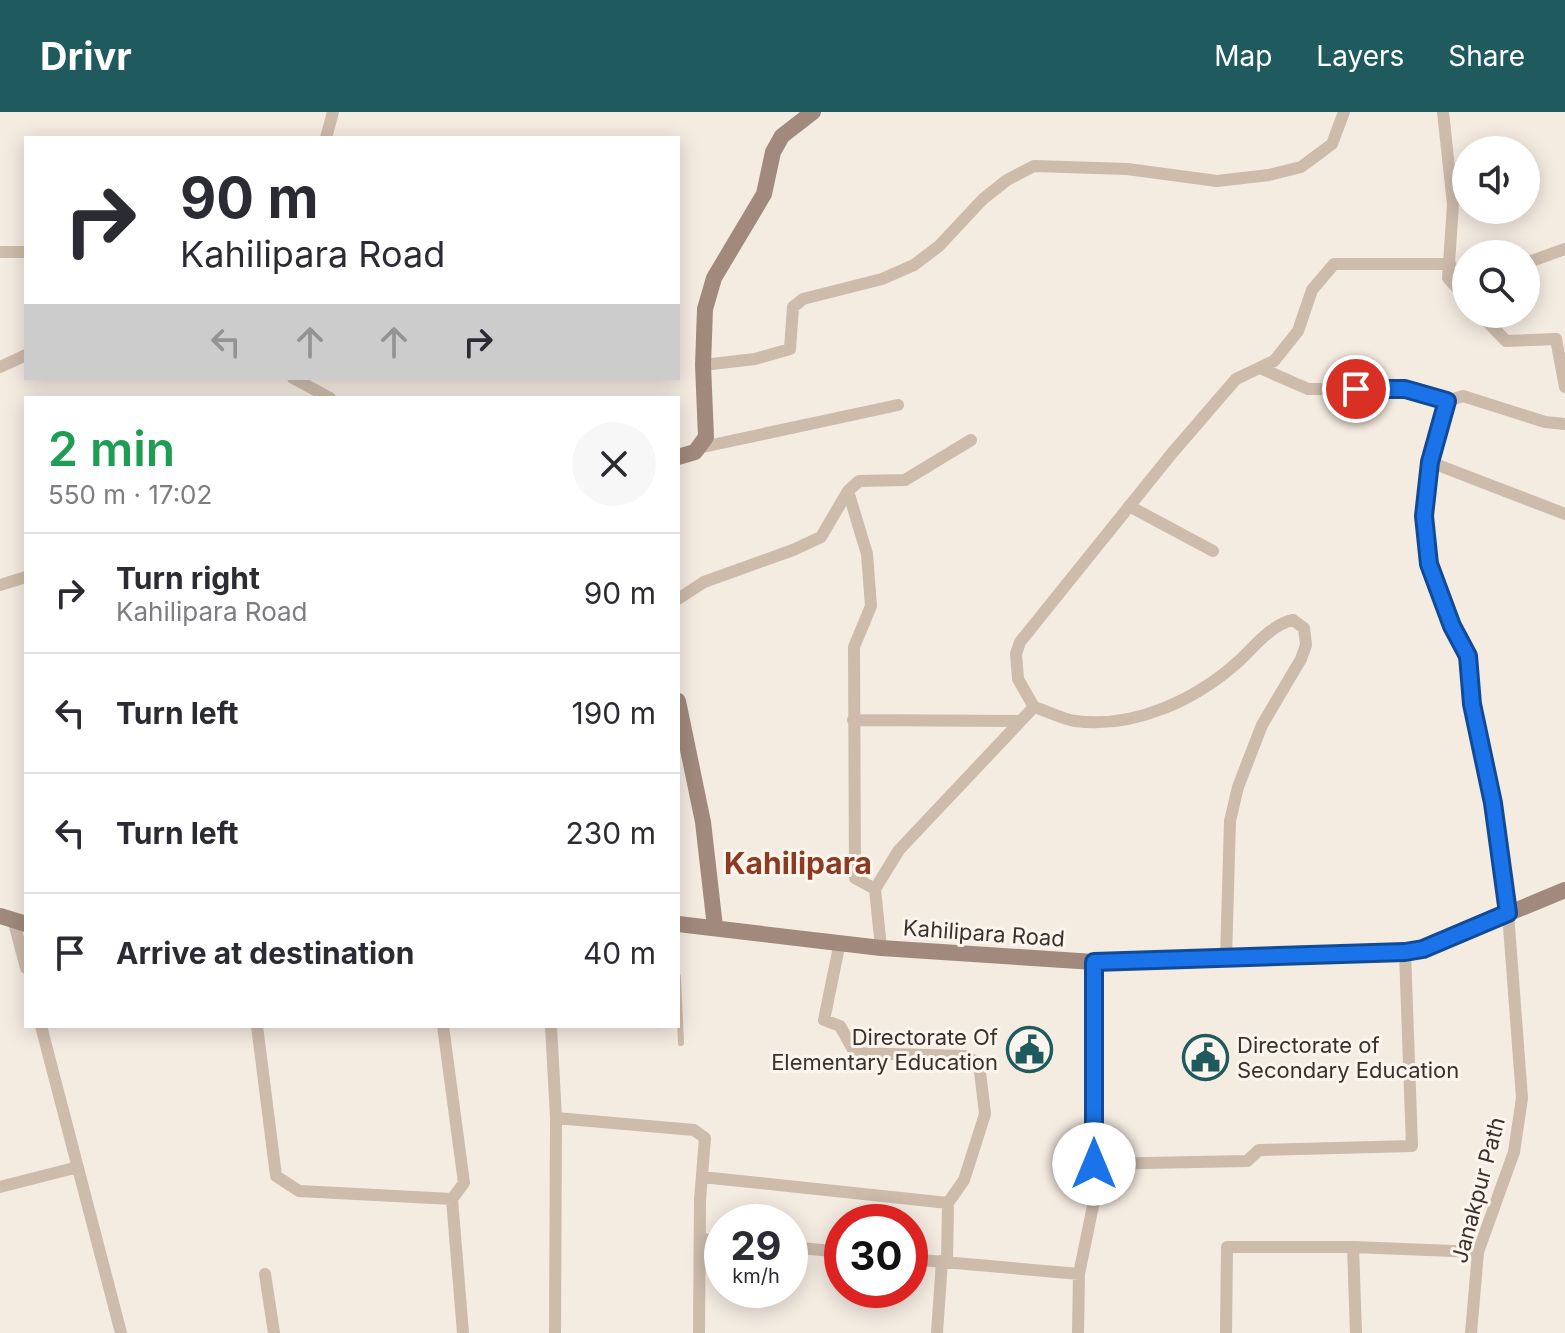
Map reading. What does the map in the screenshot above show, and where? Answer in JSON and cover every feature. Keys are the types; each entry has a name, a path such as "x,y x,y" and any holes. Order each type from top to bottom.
{"main road":[{"path":"680,456 695,452 706,437 703,365 705,309 714,278 764,194 773,152 782,136 813,112"},
{"path":"680,711 703,822 715,927"},
{"name":"Kahilipara Road","path":"680,924 881,948 1094,962 1405,952 1423,949 1565,890"}],"street":[{"path":"327,136 333,112"},
{"path":"703,365 755,359 790,349 793,307 803,299 882,279 914,265 939,246 983,199 1007,180 1034,166 1127,169 1217,181 1269,175 1301,167 1332,144 1344,112"},
{"path":"1443,112 1453,204 1448,278"},
{"path":"1540,258 1565,249"},
{"path":"0,252 24,252"},
{"path":"1226,958 1230,821 1238,787 1248,754 1262,725 1301,659 1306,645 1304,628 1293,620 1279,623 1227,672 1195,696 1162,710 1114,720 1074,721 1034,707 1018,679 1016,654 1020,642 1236,379 1274,361 1298,331 1312,290 1334,264 1450,264"},
{"path":"1448,278 1452,278"},
{"path":"1448,278 1452,282"},
{"path":"1493,328 1506,341 1556,339 1565,387"},
{"path":"0,367 24,356"},
{"path":"1260,368 1308,389 1405,389 1447,401 1463,396 1565,431"},
{"path":"297,380 326,396"},
{"name":"Janakpur Path","path":"1447,401 1430,462 1424,516 1429,564 1452,626 1468,656 1472,704 1493,803 1508,913 1522,1098 1514,1152 1478,1252 1471,1333"},
{"path":"698,448 898,405"},
{"path":"1545,422 1565,424"},
{"path":"680,598 704,582 821,537 848,491 859,481 905,480 971,440"},
{"path":"1430,462 1565,514"},
{"path":"848,491 867,554 871,606 854,647 855,878 875,889"},
{"path":"1129,506 1213,551"},
{"path":"0,585 24,578"},
{"path":"881,948 875,889 899,850 1034,707"},
{"path":"853,720 1020,721"},
{"path":"13,920 24,961"},
{"path":"840,942 824,1020 840,1026 855,1053 965,1056 979,1063 985,1114 964,1180 948,1203 937,1333"},
{"path":"1094,1164 1247,1161 1259,1150 1412,1146 1405,952"},
{"path":"1078,1333 1079,1274 1094,1201 1094,962"},
{"path":"42,1028 121,1333"},
{"path":"257,1028 276,1176 299,1191 452,1199"},
{"path":"443,1028 464,1183 452,1199 463,1333"},
{"path":"551,1028 556,1118 555,1333"},
{"path":"556,1118 694,1130 705,1138 699,1333"},
{"path":"0,1187 78,1167"},
{"path":"702,1177 948,1203"},
{"path":"700,1239 704,1239"},
{"path":"1226,1333 1227,1247 1353,1247 1478,1252"},
{"path":"1353,1247 1356,1333"},
{"path":"928,1261 1079,1274"},
{"path":"265,1274 274,1333"}],"lane":[{"path":"680,1021 681,1043"}],"place":[{"name":"Directorate Of Elementary Education","path":"1029,1050"},
{"name":"Directorate of Secondary Education","path":"1206,1058"}],"district":[{"name":"Kahilipara","path":"798,863"}],"route":[{"path":"1094,1164 1094,962 1405,952 1423,949 1508,913 1493,803 1472,704 1468,656 1452,626 1429,564 1424,516 1430,462 1447,401 1405,389 1356,389"}]}
